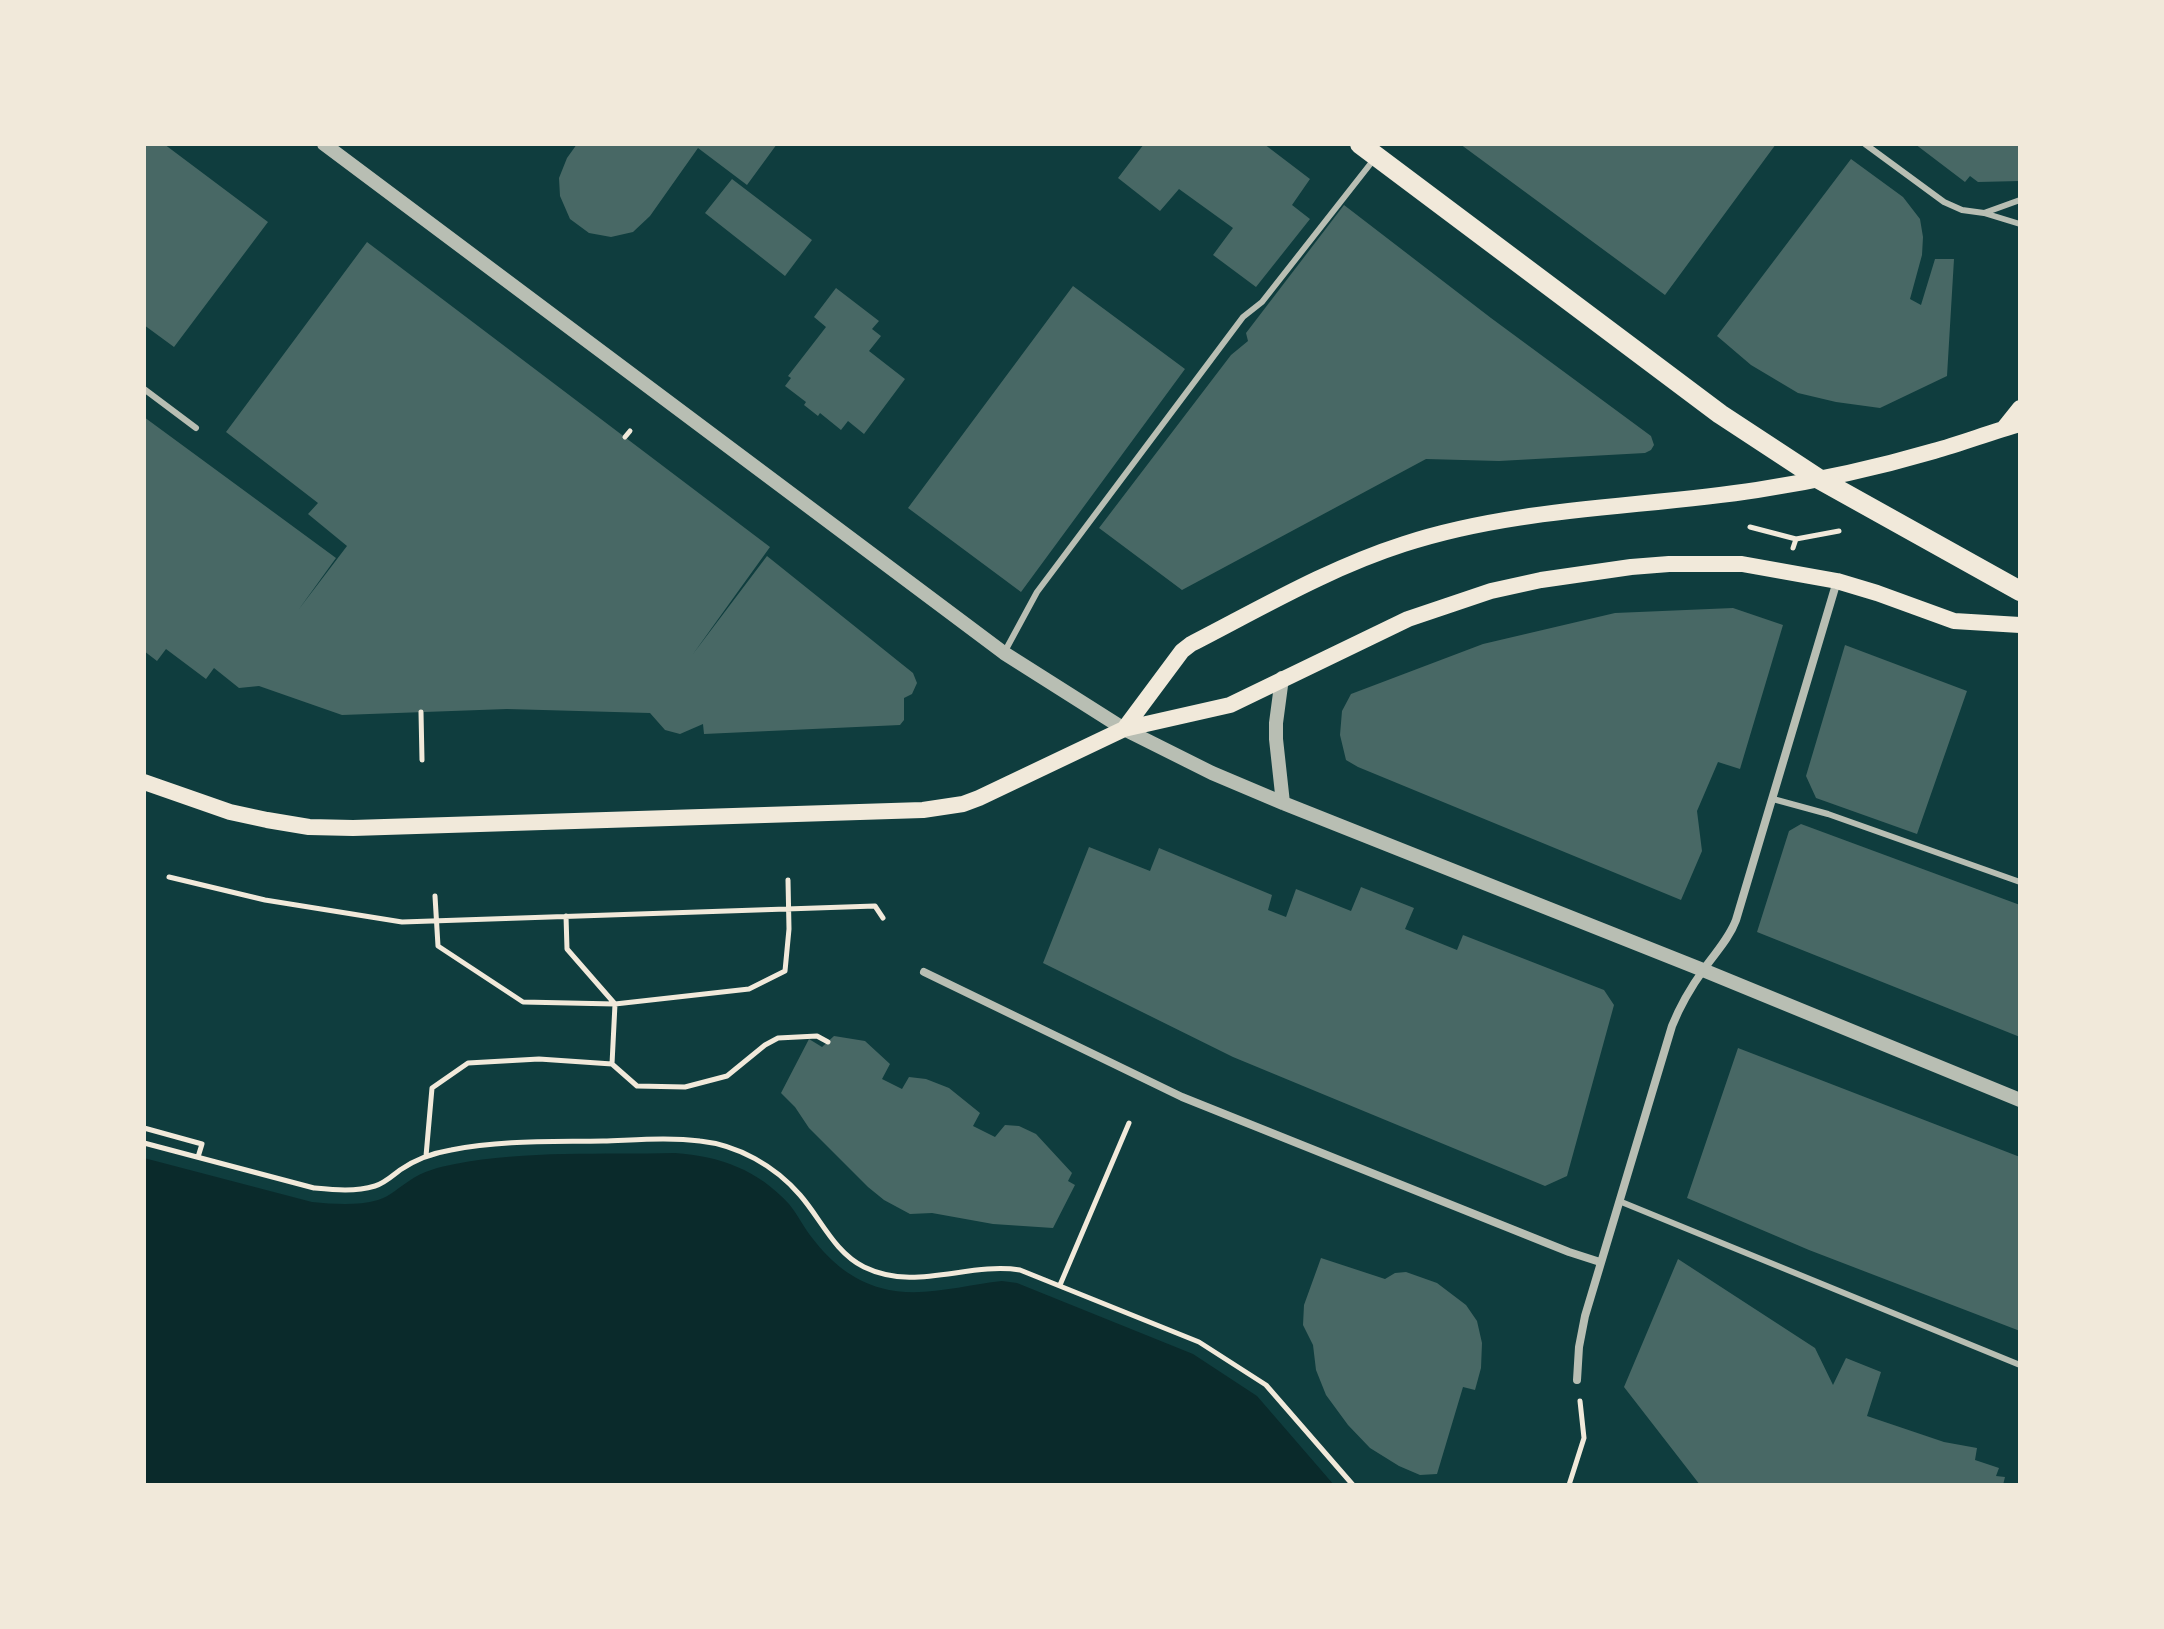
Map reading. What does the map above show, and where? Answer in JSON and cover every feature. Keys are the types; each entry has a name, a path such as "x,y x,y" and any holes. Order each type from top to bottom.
{"main road":[{"path":"1368,150 1720,414 1819,479 2020,591"},
{"path":"1124,729 1182,651 1191,644 1313,580 1405,543 1498,521 1714,496 1819,479 1890,463 2012,426 2020,408"},
{"path":"144,782 230,812 309,827 912,811 943,808 979,798 1124,729 1218,709 1446,604 1541,580 1631,567 1742,564 1837,581 1954,621 2020,625"}],"street":[{"path":"324,144 1004,653 1124,729 1212,773 1283,803 2020,1100"},
{"path":"1577,1380 1585,1316 1672,1026 1703,970 1731,932 1837,581"},
{"path":"1282,678 1276,739 1283,803"},
{"path":"924,972 1182,1097 1600,1262"}],"lane":[{"path":"1865,144 1944,202 1962,210 2020,224"},
{"path":"1004,653 1037,592 1243,317 1262,302 1368,150"},
{"path":"1984,213 2020,200"},
{"path":"144,389 196,428"},
{"path":"1773,799 1828,814 2020,882"},
{"path":"1619,1201 2020,1365"}],"path":[{"path":"625,437 630,431"},
{"path":"1750,527 1796,539 1839,531"},
{"path":"1792,549 1796,539"},
{"path":"421,712 422,760"},
{"path":"169,877 265,900 402,922 875,906 883,918"},
{"path":"435,899 438,946 523,1002 615,1004 749,989 785,971 789,929 788,880"},
{"path":"566,916 567,949 615,1004 612,1064"},
{"path":"426,1156 432,1088 468,1063 539,1059 612,1064 637,1086 685,1087 727,1076 778,1038 817,1036 828,1042"},
{"path":"1060,1285 1129,1123"},
{"path":"144,1128 202,1144 198,1157"},
{"path":"144,1143 314,1188 340,1190 376,1186 426,1156 472,1147 524,1142 702,1141 729,1147 757,1159 778,1175 800,1195 825,1231 849,1257 864,1267 885,1274 917,1278 1003,1267 1020,1270 1199,1342 1266,1385 1353,1485"},
{"path":"1569,1485 1584,1438 1577,1380"}],"water":[{"path":"675,1153 723,1161 764,1182 789,1204 827,1255 851,1275 870,1285 911,1292 1002,1281 1017,1283 1193,1354 1257,1396 1334,1485 144,1485 144,1158 312,1202 345,1204 378,1200 425,1172 449,1165 537,1155"}],"building":[{"path":"144,144 164,144 268,222 174,347 144,325"},
{"path":"577,144 777,144 747,185 698,148 650,216 633,232 611,237 589,233 570,219 560,196 559,178"},
{"path":"1144,144 1264,144 1310,179 1292,205 1310,219 1256,287 1213,255 1233,228 1179,189 1160,211 1118,178"},
{"path":"1460,144 1776,144 1665,295"},
{"path":"1915,144 2020,144 2020,181 1978,182 1970,176 1965,182"},
{"path":"1851,159 1903,197 1920,219 1922,255 1910,299 1921,305 1935,259 1954,259 1947,376 1880,408 1798,393 1751,365 1717,336"},
{"path":"732,179 812,240 785,276 705,213"},
{"path":"1344,205 1651,436 1654,445 1645,453 1499,461 1426,459 1182,590 1099,528 1231,355 1248,341 1246,333"},
{"path":"367,242 770,547 693,654 767,556 913,673 917,683 912,694 904,698 904,720 900,725 704,734 703,724 680,734 665,730 650,713 507,709 342,715 259,686 239,688 214,668 206,679 166,649 157,661 144,651 144,417 336,558 299,609 347,546 308,514 318,503 226,432"},
{"path":"1073,286 1185,369 1021,592 908,508"},
{"path":"836,288 879,321 872,329 881,336 869,351 905,379 864,434 848,421 841,430 804,405 806,402 785,386 791,378 788,376 826,327 814,317"},
{"path":"1733,608 1783,625 1740,769 1718,762 1697,811 1702,851 1681,900 1346,760 1340,735 1342,711 1351,694 1483,644 1615,613"},
{"path":"1845,645 1967,691 1917,834 1816,798 1806,776"},
{"path":"1801,824 2020,905 2020,1037 1757,932 1789,831"},
{"path":"1089,847 1150,871 1159,848 1272,895 1268,910 1286,917 1296,889 1351,911 1361,887 1414,908 1405,929 1457,950 1463,935 1604,990 1614,1005 1567,1176 1545,1186 1233,1057 1043,963"},
{"path":"834,1036 865,1041 890,1064 882,1079 902,1089 909,1077 926,1079 949,1088 980,1113 973,1126 995,1137 1005,1125 1019,1126 1036,1134 1072,1173 1068,1181 1075,1185 1053,1228 993,1224 932,1213 910,1214 868,1187 809,1128 781,1093 809,1039 822,1047"},
{"path":"1738,1048 2020,1157 2020,1331 1809,1250 1687,1198"},
{"path":"1321,1258 1385,1279 1395,1273 1406,1272 1437,1283 1466,1305 1477,1321 1482,1343 1481,1368 1475,1390 1463,1387 1437,1474 1420,1475 1370,1448 1326,1395 1316,1370 1313,1345 1303,1325 1304,1305"},
{"path":"1678,1259 1815,1348 1833,1385 1846,1358 1881,1372 1867,1416 1944,1442 1977,1448 1975,1460 1999,1468 1996,1476 2005,1477 2003,1485 1700,1485 1624,1387"}]}
